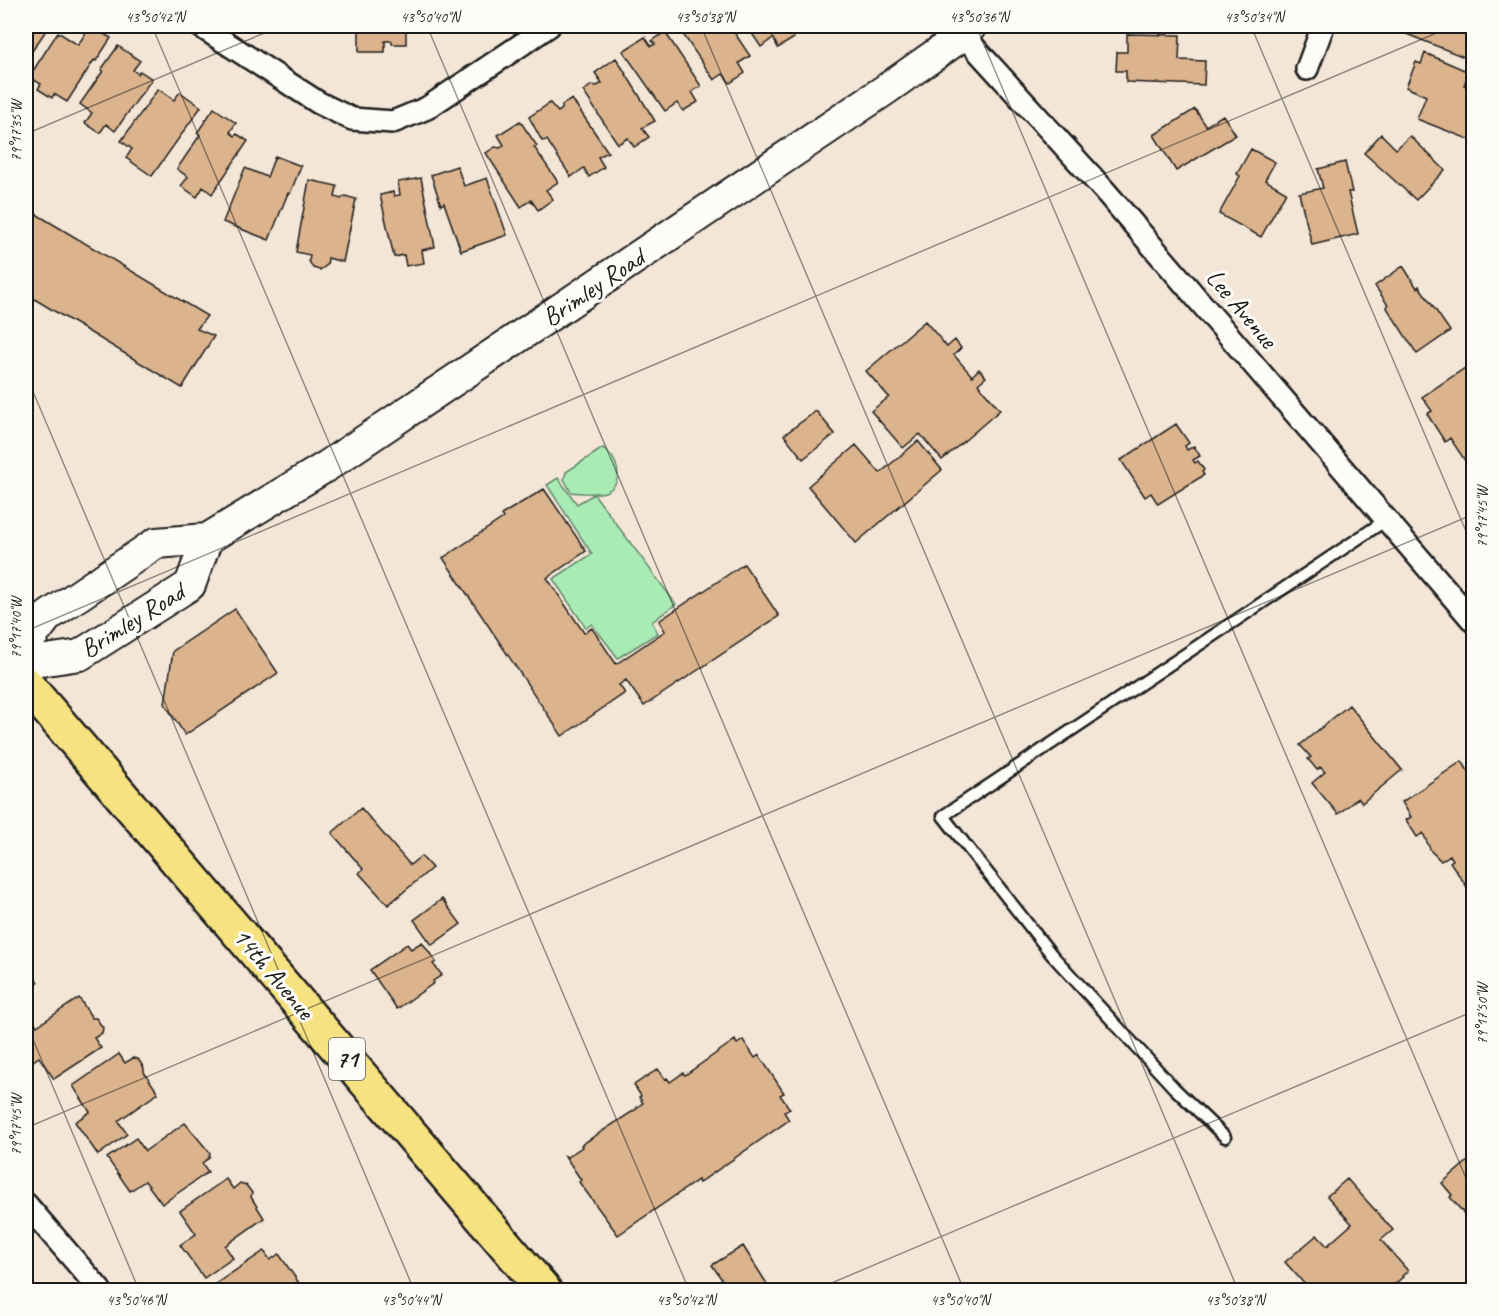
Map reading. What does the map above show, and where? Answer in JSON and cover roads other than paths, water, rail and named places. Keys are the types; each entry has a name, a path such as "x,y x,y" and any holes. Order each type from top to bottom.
{"main road":[{"name":"Brimley Road","path":"26,644 48,616 156,543 207,538 327,466 875,97 967,30"},
{"name":"Brimley Road","path":"26,663 80,656 190,585 207,538"},
{"name":"14th Avenue","path":"26,684 544,1290"}],"street":[{"path":"200,26 319,103 352,119 393,122 427,108 549,26"},
{"path":"1307,69 1323,26"},
{"name":"Lee Avenue","path":"967,30 1473,622"},
{"path":"26,1204 99,1290"}],"lane":[{"path":"1225,1137 1174,1088 1052,955 943,816 1386,520"}]}
